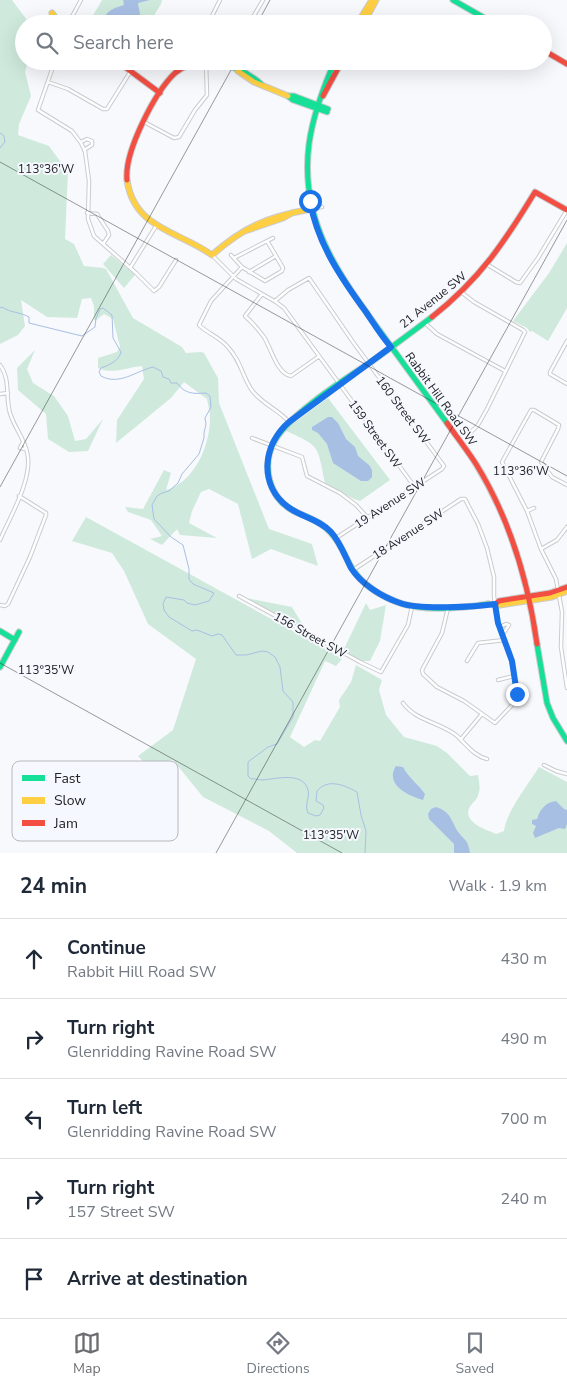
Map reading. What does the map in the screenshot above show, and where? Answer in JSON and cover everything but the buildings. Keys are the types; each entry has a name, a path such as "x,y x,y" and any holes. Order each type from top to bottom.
{"street":[{"path":"73,15 81,0"},
{"path":"212,15 220,0"},
{"path":"254,15 262,0"},
{"path":"364,15 375,0"},
{"path":"368,15 375,0"},
{"path":"453,0 479,15"},
{"path":"552,55 567,64"},
{"path":"52,70 38,111 66,127 81,142 87,159 89,181 88,213 90,228 94,236 154,292 176,260"},
{"path":"48,82 68,89 103,109 107,109 130,70 151,88 160,93"},
{"path":"180,70 167,82 160,93 129,153 126,182 137,207 143,215 156,226 197,244 212,255 249,226 283,214 322,207"},
{"path":"144,122 173,138 178,138 194,110 207,94 205,70"},
{"path":"236,70 258,80 261,84 327,111"},
{"name":"Rabbit Hill Road SW","path":"331,70 317,106 310,135 308,181 311,209 324,245 343,280 475,462 493,494 514,538 530,599 545,697 553,718 567,741"},
{"name":"Rabbit Hill Road SW","path":"317,106 336,70"},
{"path":"81,142 87,139 92,141 92,145 84,150"},
{"name":"21 Avenue SW","path":"271,445 279,431 289,422 391,347 461,292 487,265 512,231 535,192 567,210"},
{"path":"487,265 516,282 520,282 541,253 567,210"},
{"path":"88,213 97,214 108,231 109,235 103,244"},
{"path":"130,268 156,226"},
{"path":"234,258 273,238"},
{"path":"230,255 242,267 265,282 282,272 283,268 267,240"},
{"name":"159 Street SW","path":"212,255 242,283 284,308 414,486"},
{"path":"249,272 276,256"},
{"path":"242,267 211,302 200,322 200,326 227,346 241,365 255,394 282,414 289,422"},
{"name":"160 Street SW","path":"275,301 288,290 309,278 368,363 443,464 443,468"},
{"path":"461,292 474,302 525,332 478,425 469,434"},
{"path":"262,294 244,314 265,339 282,370 289,376 318,357"},
{"path":"424,322 431,330 505,371"},
{"path":"567,341 550,372 550,374 567,384"},
{"path":"0,365 7,378 10,414 26,449 28,465 19,496 0,540"},
{"path":"0,394 8,393"},
{"path":"567,485 552,477 541,462 559,426 557,423 531,410 502,462 527,511 541,549 552,569 559,592 562,612 560,647 567,688"},
{"path":"252,438 302,457 307,476 340,493 356,504 366,517"},
{"path":"271,445 268,458 268,473 272,487 279,499 291,509 323,525 336,538 352,570 359,578 399,603 412,606 477,606 495,604 499,601 530,599 567,591"},
{"name":"19 Avenue SW","path":"336,538 443,468"},
{"path":"0,605 5,606 8,604 30,557 46,515 45,511 19,496"},
{"name":"18 Avenue SW","path":"352,570 464,498 475,517 487,548 494,577 495,604"},
{"path":"527,511 534,508"},
{"path":"541,549 557,540 567,528"},
{"path":"548,571 552,569"},
{"path":"559,592 567,587"},
{"name":"156 Street SW","path":"239,596 381,672 408,625 412,606"},
{"path":"448,606 442,633 422,672 437,688 464,701 495,723 517,698 511,657 500,627 495,604"},
{"path":"500,627 506,624 509,625 503,634"},
{"path":"0,631 15,640"},
{"path":"0,667 19,632"},
{"path":"467,660 478,643 505,640"},
{"path":"498,680 514,676"},
{"path":"403,703 415,714 443,727 476,754 487,759"},
{"path":"461,740 482,714"},
{"path":"544,764 556,771 567,774"}],"green space":[{"path":"0,0 12,0 23,15 15,15 15,70 26,70 31,96 19,124 18,135 49,146 68,172 65,239 74,244 84,266 106,269 133,318 182,347 186,353 204,353 218,378 219,403 269,529 312,544 318,566 271,549 252,559 238,504 209,489 201,492 192,511 189,523 217,538 180,535 177,529 162,545 150,539 162,536 151,520 128,512 125,507 143,509 164,470 171,473 166,490 176,486 193,471 204,451 207,440 210,418 207,399 184,382 171,398 116,443 117,420 144,379 142,366 114,371 98,368 98,358 117,352 120,347 113,319 104,314 94,320 94,306 91,298 82,299 77,318 47,317 21,300 25,326 18,335 0,344"},
{"path":"102,0 162,0 154,15 93,15"},
{"path":"567,243 567,308 548,341 513,321 549,273"},
{"path":"111,255 135,275 124,288 103,264"},
{"path":"35,350 27,369 33,383 54,396 68,416 75,441 86,439 103,419 88,451 69,452 48,439 46,414 18,390 17,368"},
{"path":"328,398 390,480 360,501 325,483 315,448 305,440 284,430"},
{"path":"86,517 313,642 313,640 342,659 336,666 325,661 290,737 304,747 315,740 320,741 340,707 339,700 351,682 356,665 382,680 379,690 386,715 404,737 437,746 447,753 470,776 478,775 479,793 468,811 471,820 480,827 496,834 504,831 513,807 539,767 567,782 567,853 297,853 269,831 203,797 178,766 178,761 142,761 138,756 173,730 196,659 148,624 124,571 112,553 72,541"},
{"path":"246,598 292,607 307,632"},
{"path":"366,603 370,610 386,605 380,641 370,661 361,661 343,651"}],"water":[{"path":"123,0 150,0 138,3 140,15 106,15 113,9 124,5"},
{"path":"328,417 332,417 338,423 346,439 355,447 358,456 369,465 372,470 372,477 368,481 361,481 333,463 327,444 318,433 312,430 312,427"},
{"path":"396,766 403,767 422,790 425,794 423,800 411,796 395,784 393,772"},
{"path":"556,801 567,810 565,829 559,828 535,838 533,833 536,826 532,824 532,820 537,819 546,804"},
{"path":"436,807 448,815 467,843 470,853 454,853 454,844 429,819 428,814 431,809"}],"waterway":[{"path":"0,133 4,136 5,142 0,148"},
{"path":"0,308 2,307 29,317 29,323 82,336 95,327 96,318 100,309 103,308 112,315 113,338 121,352 116,360 101,368 99,372 101,376 108,379 121,379 153,367 161,371 163,377 169,379 171,383 177,383 186,391 206,393 210,396 211,407 205,418 204,438 199,454 182,474 178,483 169,491 157,496 152,505 154,519 171,537 183,545 189,569 189,579 193,584 214,593 209,601 195,605 184,600 166,597 163,604 164,610 169,617 192,631 197,630 212,636 222,635 236,655 246,655 262,651 268,652 275,657 280,667 283,691 293,702 293,717 277,744 268,747 248,762 248,776 251,779 261,780 281,778 301,780 308,790 308,813 316,816 320,815 324,808 323,805 316,801 317,791 321,787 336,784 357,792 366,831 365,853"}],"traffic: fast":[{"path":"453,0 479,15"},
{"path":"238,70 261,84"},
{"path":"331,70 319,102 309,144 308,172 310,198 316,223 337,269 447,423"},
{"path":"327,112 293,100 288,96 294,96 328,109"},
{"path":"432,317 317,399 290,422 273,444 268,462 268,472 273,489 284,504 292,510 318,522 327,529 337,540 350,565 359,577 370,588 383,596 407,605 430,608 454,608 488,604"},
{"path":"0,631 15,640"},
{"path":"0,667 19,632"},
{"path":"537,644 547,703 553,718 567,741"}],"traffic: slow":[{"path":"363,15 372,0"},
{"path":"368,15 376,0"},
{"path":"238,71 254,82 288,96"},
{"path":"127,180 131,196 148,219 212,255 235,237 258,224 282,215 311,209"},
{"path":"245,231 290,214"},
{"path":"488,604 500,605 552,597 567,591"}],"traffic: jam":[{"path":"552,55 567,64"},
{"path":"129,70 160,93"},
{"path":"127,180 130,154 142,123 167,82 180,70"},
{"path":"323,96 337,70"},
{"path":"432,317 478,274 513,228 535,192 567,210"},
{"path":"447,423 476,464 499,506 508,528 523,573 537,644"},
{"path":"495,604 499,601 550,593 567,587"}],"route":[{"path":"310,201 320,237 327,253 343,280 391,347 279,431 271,445 268,458 267,466 270,483 284,504 319,522 330,531 338,541 352,570 362,581 396,602 420,607 495,604 498,623 512,661 517,694"}]}
